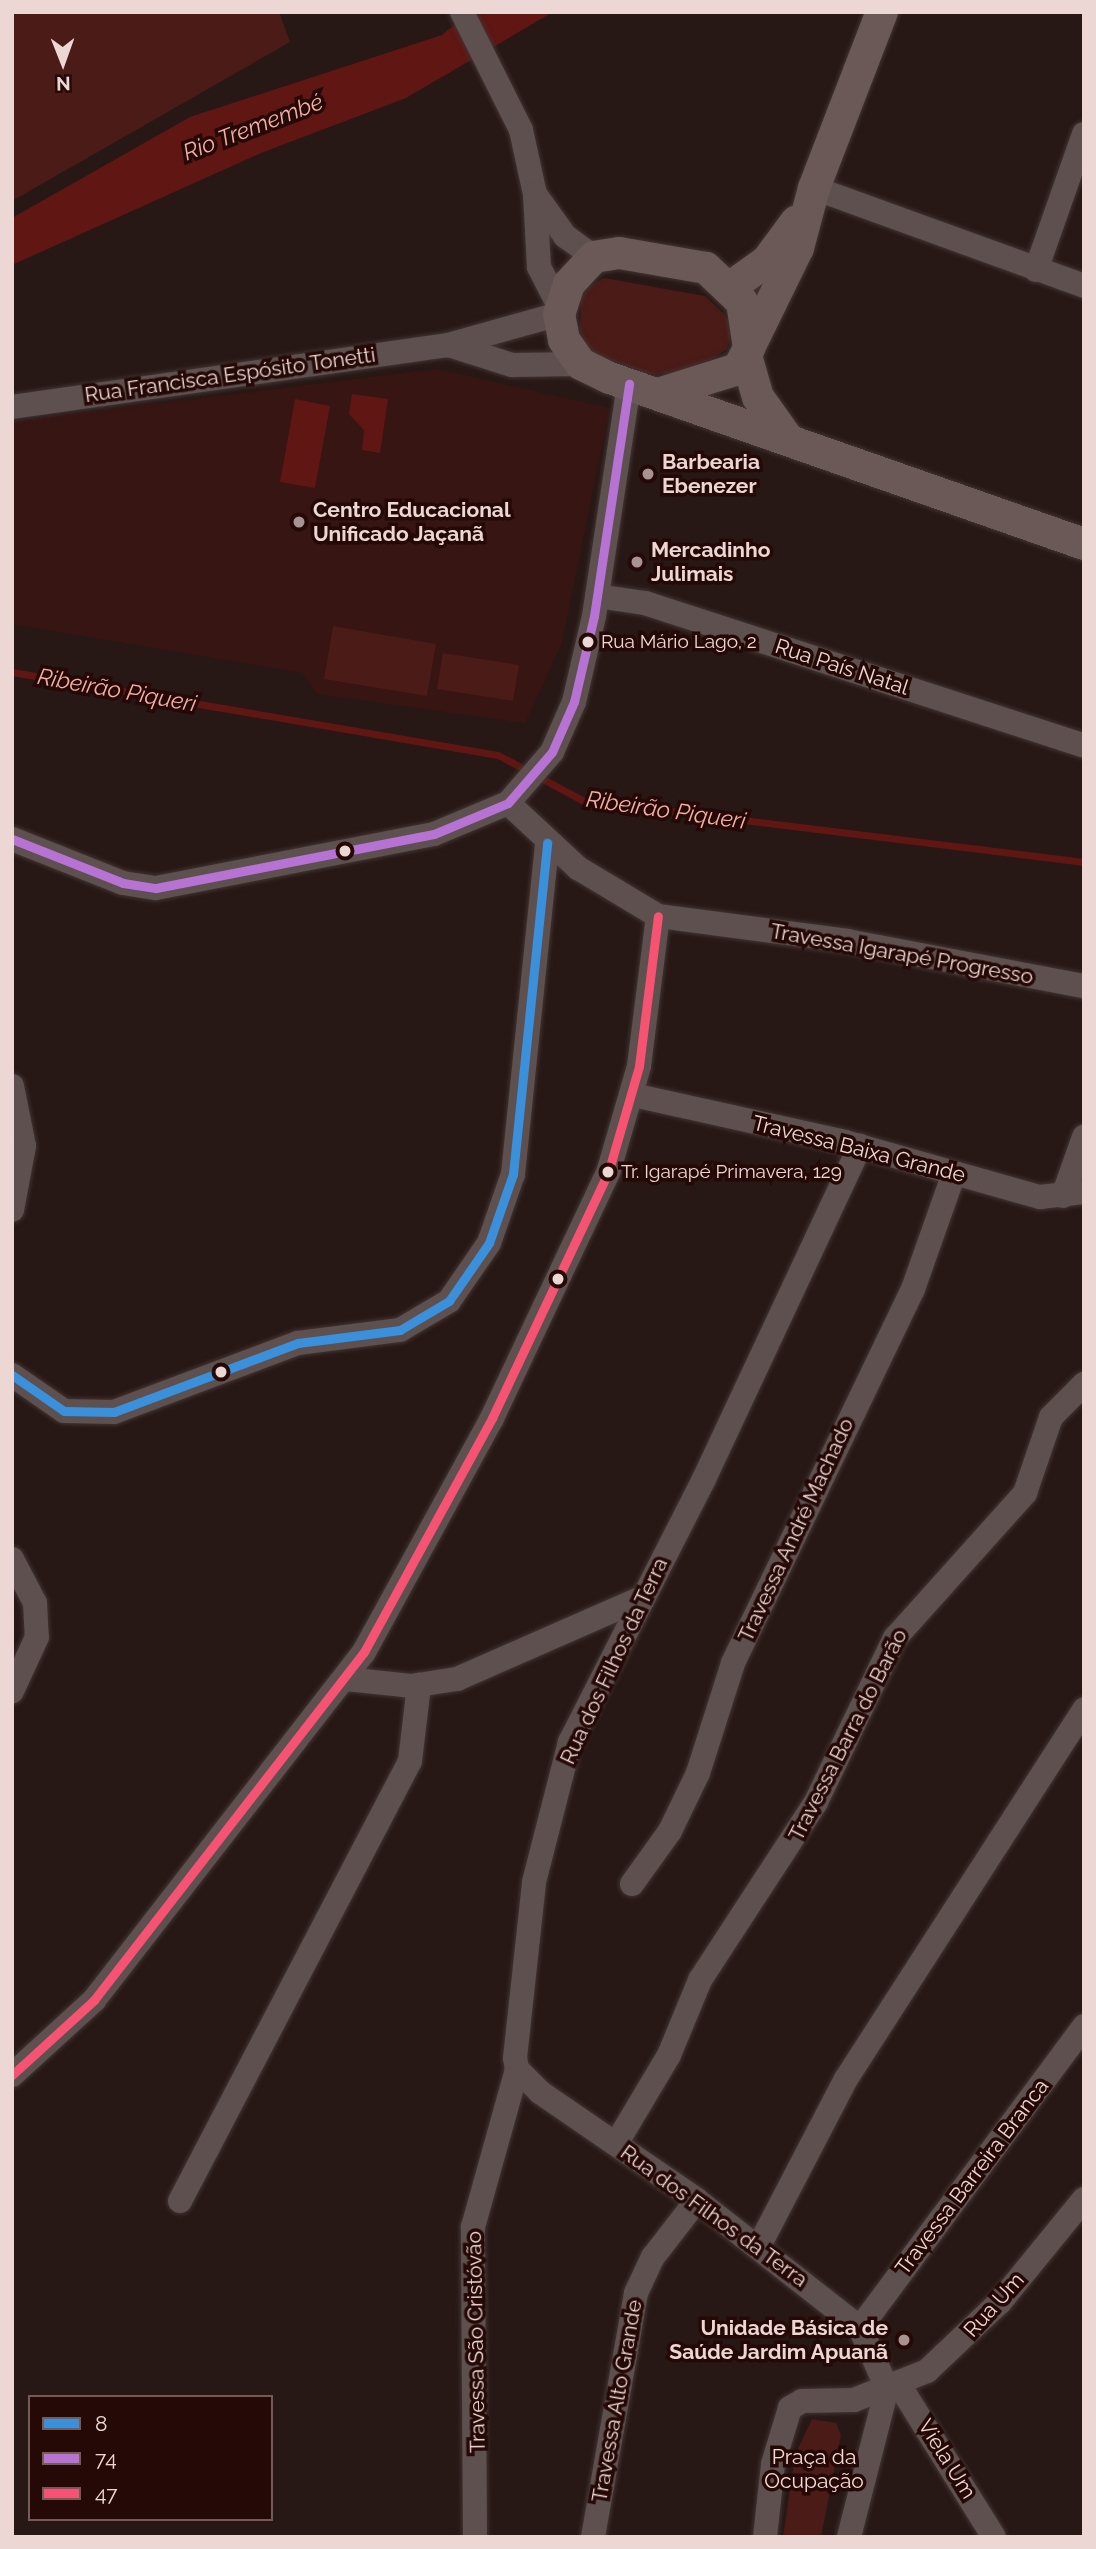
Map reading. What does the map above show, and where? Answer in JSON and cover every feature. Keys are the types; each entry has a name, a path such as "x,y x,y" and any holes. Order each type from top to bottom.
{"main road":[{"path":"644,389 718,379 748,353 798,248 811,196 882,12"},
{"path":"732,286 767,261 811,196"},
{"path":"785,435 758,397 748,353 747,313 732,286 706,268 619,253 594,257 579,269 560,311 564,340 581,364 644,389 785,435 1084,544"}],"street":[{"path":"462,12 513,107 535,194 539,267 560,311"},
{"path":"1036,270 1084,134"},
{"path":"535,194 565,236 594,257"},
{"path":"811,196 1084,286"},
{"name":"Rua Francisca Espósito Tonetti","path":"12,407 449,345 560,311"},
{"path":"449,345 512,365 581,364"},
{"path":"12,839 122,883 156,888 433,834 512,799 552,752 574,702 644,389"},
{"name":"Rua País Natal","path":"597,596 645,603 1084,746"},
{"name":"Travessa Igarapé Progresso","path":"512,799 547,843 658,916 847,940 1084,986"},
{"path":"12,1375 64,1411 114,1412 298,1343 400,1330 449,1301 489,1243 513,1174 547,843"},
{"path":"12,2075 94,2000 346,1679 518,1367 608,1173 633,1095 658,916"},
{"path":"12,1086 24,1146 12,1210"},
{"name":"Travessa Baixa Grande","path":"633,1095 860,1146 1040,1197 1073,1194"},
{"path":"1073,1194 1084,1137"},
{"name":"Rua dos Filhos da Terra","path":"860,1146 644,1597 570,1742 545,1826 522,1965 517,2069 616,2144 759,2245 860,2328 892,2386"},
{"name":"Travessa André Machado","path":"632,1884 670,1831 698,1773 733,1663 912,1289 954,1173"},
{"name":"Travessa Barra do Barão","path":"616,2144 670,2055 700,1980 816,1802 895,1638 1020,1500 1051,1417 1084,1384"},
{"path":"12,1559 35,1603 37,1637 12,1691"},
{"path":"346,1679 419,1685 484,1671 644,1597"},
{"path":"180,2201 410,1761 419,1685"},
{"path":"759,2245 846,2079 1084,1709"},
{"name":"Travessa Barreira Branca","path":"860,2328 1084,2026"},
{"name":"Travessa São Cristóvão","path":"475,2537 472,2227 517,2069"},
{"name":"Rua Um","path":"765,2537 774,2463 790,2408 802,2401 854,2400 892,2386 944,2359 1000,2302 1084,2199"},
{"name":"Travessa Alto Grande","path":"593,2537 636,2293 653,2257 696,2200"},
{"path":"849,2537 892,2386"},
{"name":"Viela Um","path":"892,2386 994,2537"}],"shaded area":[{"name":"Centro Educacional Unificado Jaçanã","path":"437,369 610,408 562,643 525,723 317,694 303,673 12,624 12,421"}],"green space":[{"path":"12,12 279,12 290,42 12,201"},
{"path":"604,278 705,296 725,315 732,331 727,349 694,371 648,375 588,351 580,332 581,299 585,288"},
{"path":"333,626 436,644 427,696 324,679"},
{"path":"443,653 519,665 513,701 437,689"},
{"name":"Praça da Ocupação","path":"812,2419 836,2423 841,2435 821,2537 783,2537 795,2455"}],"water":[{"name":"Rio Tremembé","path":"470,12 553,12 406,98 261,153 12,265 12,218 190,117 442,35"},
{"path":"352,394 388,399 380,453 362,450 364,430 349,414"},
{"path":"295,399 330,406 315,488 280,482"}],"waterway":[{"name":"Ribeirão Piqueri","path":"12,672 498,755 582,800 1084,862"}],"transit line":[{"name":"74","path":"12,839 123,883 156,888 434,834 508,803 552,752 574,702 594,616 629,384"},
{"name":"8","path":"12,1375 64,1411 114,1412 298,1343 400,1330 449,1301 489,1243 513,1174 547,843"},
{"name":"47","path":"12,2075 94,2000 364,1652 492,1418 608,1173 639,1066 658,916"}],"place":[{"name":"Barbearia Ebenezer","path":"648,474"},
{"name":"Centro Educacional Unificado Jaçanã","path":"299,522"},
{"name":"Mercadinho Julimais","path":"637,562"},
{"name":"Rua Mário Lago, 2","path":"588,642"},
{"name":"Tr. Igarapé Primavera, 129","path":"608,1172"},
{"name":"Unidade Básica de Saúde Jardim Apuanã","path":"904,2340"}]}
